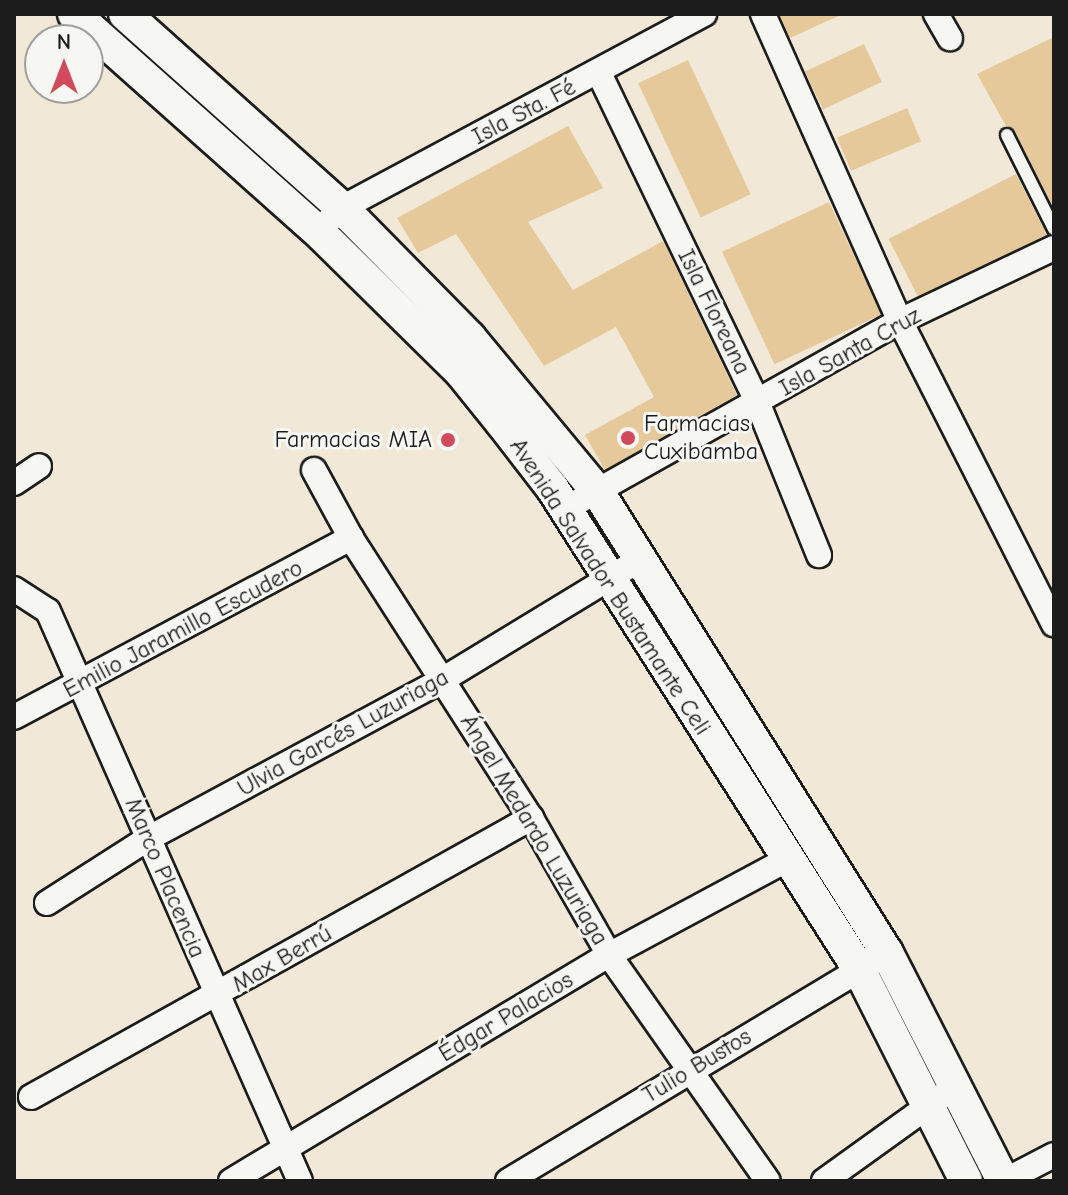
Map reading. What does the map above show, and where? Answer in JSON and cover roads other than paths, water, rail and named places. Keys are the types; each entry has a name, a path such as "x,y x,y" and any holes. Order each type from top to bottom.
{"main road":[{"name":"Avenida Salvador Bustamante Celi","path":"74,14 318,231 460,371 565,509 607,580 859,969 966,1181"},
{"name":"Avenida Salvador Bustamante Celi","path":"125,14 342,208 470,338 598,492 638,561 887,953 1004,1181"}],"street":[{"name":"Isla Sta. Fé","path":"318,231 342,208 599,73 704,14"},
{"path":"763,14 900,321 1054,624"},
{"path":"936,14 950,38"},
{"name":"Isla Floreana","path":"599,73 758,404 819,555"},
{"name":"Isla Santa Cruz","path":"565,509 758,404 900,321 1054,245"},
{"path":"14,483 39,466"},
{"name":"Ángel Medardo Luzuriaga","path":"314,470 351,538 531,818 609,955 768,1181"},
{"name":"Emilio Jaramillo Escudero","path":"14,717 351,538"},
{"name":"Ulvia Garcés Luzuriaga","path":"47,903 149,838 442,680 638,561"},
{"name":"Marco Placencia","path":"14,589 48,611 216,997 300,1181"},
{"name":"Max Berrú","path":"31,1097 216,997 531,818"},
{"name":"Édgar Palacios","path":"231,1181 609,955 786,860"},
{"name":"Tulio Bustos","path":"508,1181 691,1068 887,953"},
{"path":"824,1181 955,1087"},
{"path":"1004,1181 1054,1155"}],"lane":[{"path":"1007,135 1054,245"}],"place":[{"name":"Farmacias Cuxibamba","path":"628,438"},
{"name":"Farmacias MIA","path":"448,440"}]}
